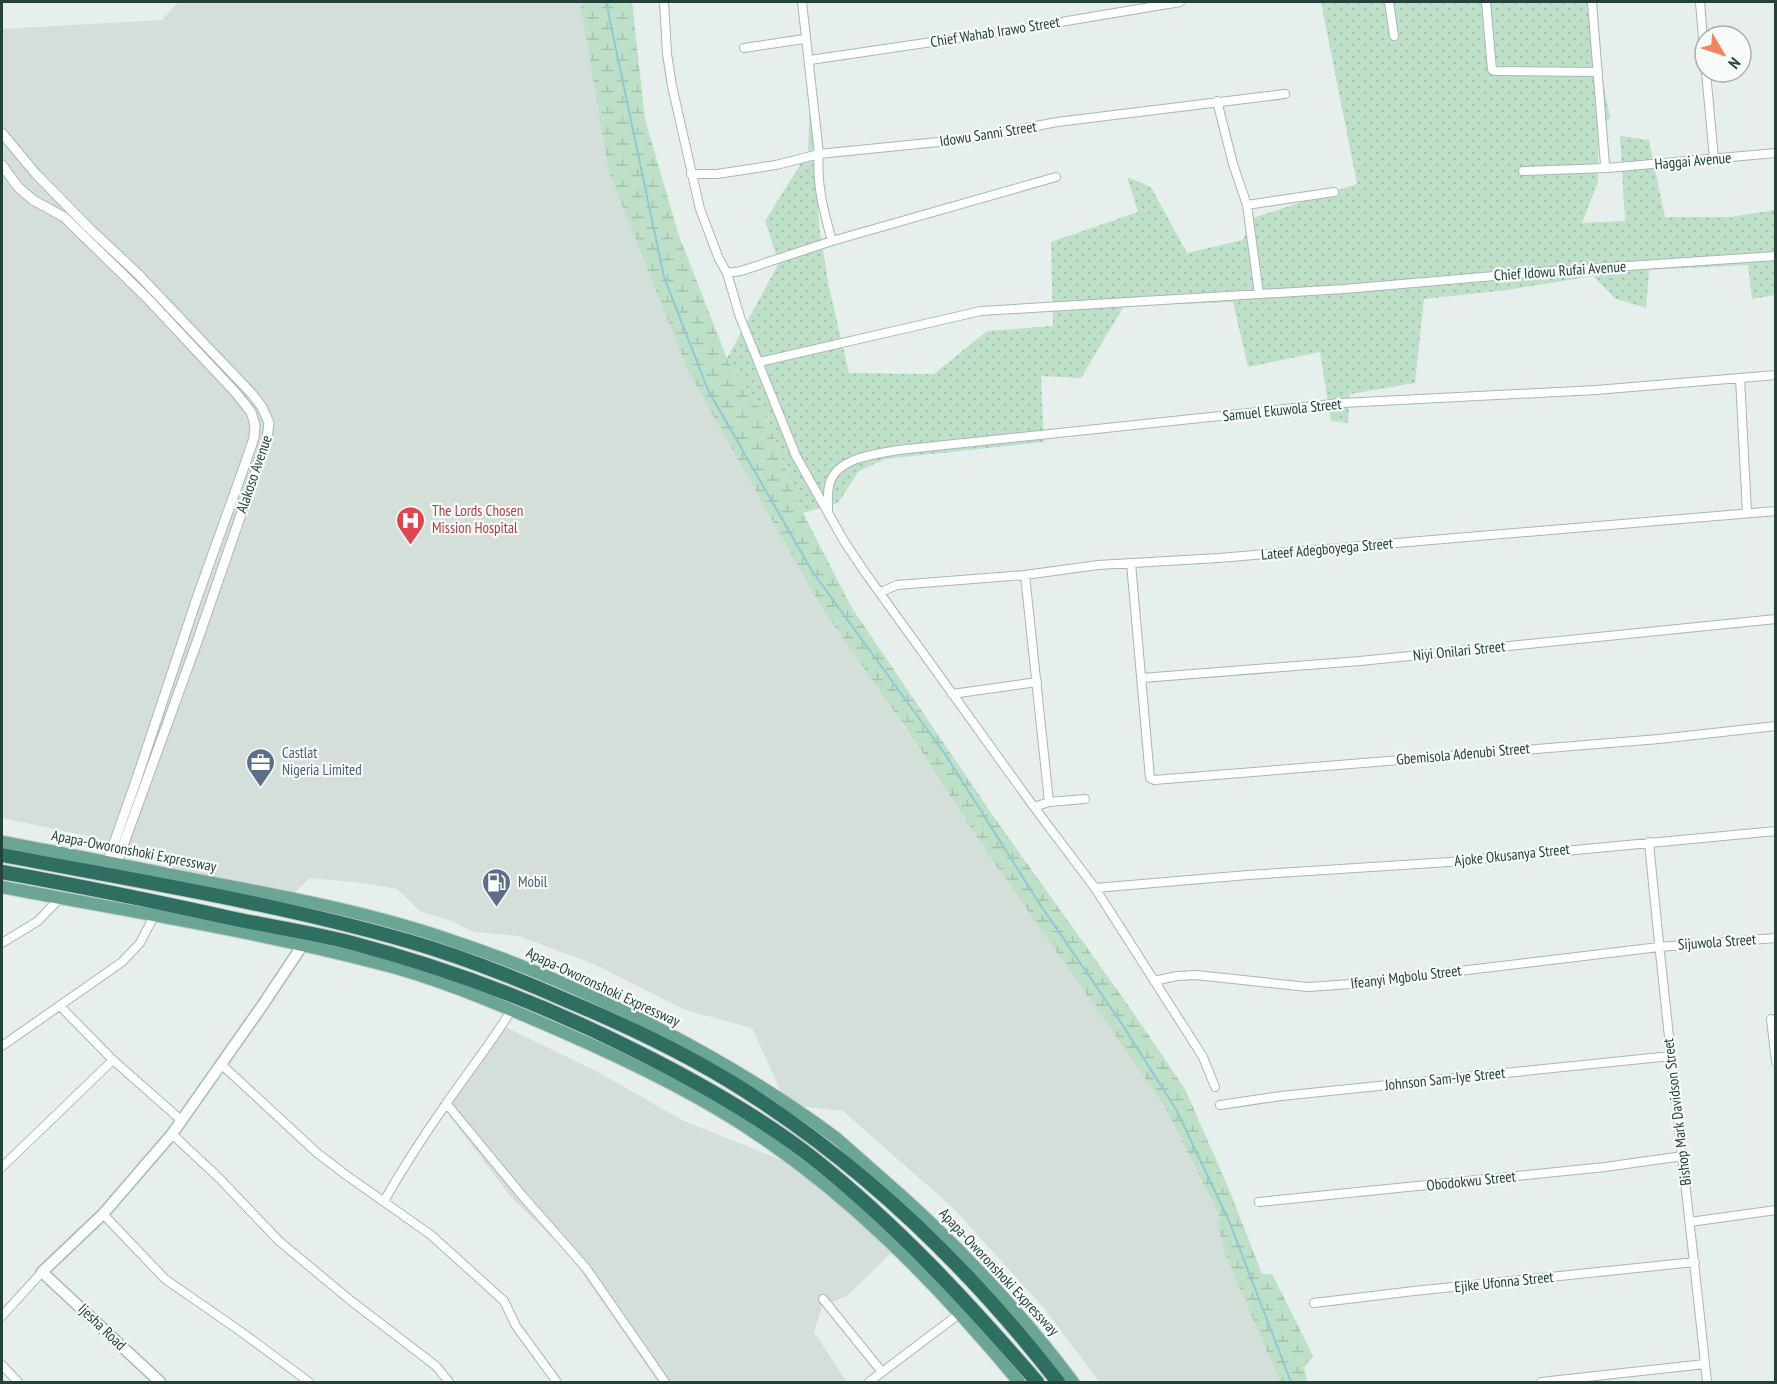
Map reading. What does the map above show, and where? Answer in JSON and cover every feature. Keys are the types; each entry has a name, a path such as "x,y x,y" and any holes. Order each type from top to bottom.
{"highway":[{"name":"Apapa-Oworonshoki Expressway","path":"2,855 265,899 472,962 693,1054 787,1118 842,1160 894,1205 946,1254 992,1303 1029,1345 1058,1383"},
{"path":"2,872 320,935 403,957 499,997 585,1025 685,1075 736,1105 814,1159 883,1217 933,1266 979,1315 1037,1383"}],"main road":[{"name":"Apapa-Oworonshoki Expressway","path":"2,842 265,899"},
{"path":"2,887 302,946 499,997 512,1009 608,1051 681,1089 741,1124 831,1189 888,1241 959,1314 1018,1383"},
{"path":"42,1272 103,1214 172,1134 302,946"},
{"name":"Apapa-Oworonshoki Expressway","path":"693,1054 767,1091 812,1121 910,1202 940,1230 1008,1302 1073,1383"},
{"name":"Ijesha Road","path":"42,1272 160,1383"}],"street":[{"path":"664,2 670,75 691,174 706,225 726,273 740,317 796,456 844,541 952,694 1095,888 1203,1057 1215,1087"},
{"path":"802,2 804,39 810,60 819,154 820,195 832,241"},
{"name":"Chief Wahab Irawo Street","path":"810,60 1180,2"},
{"path":"1389,2 1394,36"},
{"path":"1486,2 1492,70 1598,72"},
{"path":"1592,2 1605,165 1609,168"},
{"path":"1700,2 1702,24"},
{"path":"744,48 804,39"},
{"path":"1707,84 1713,159"},
{"name":"Idowu Sanni Street","path":"691,174 717,174 748,170 819,154 968,140 1057,122 1285,94"},
{"path":"1217,101 1246,205 1259,294"},
{"name":"Alakoso Avenue","path":"2,133 36,174 214,352 252,394 262,407 269,423 267,439 197,642 111,864"},
{"name":"Haggai Avenue","path":"1523,171 1609,168 1776,153"},
{"name":"Alakoso Avenue","path":"2,165 33,200 64,217 124,274 236,393 249,408 255,425 254,438 197,598 111,864"},
{"path":"21,189 36,174"},
{"path":"726,273 1056,177"},
{"path":"1246,205 1334,192"},
{"name":"Chief Idowu Rufai Avenue","path":"759,362 981,311 1344,289 1776,255"},
{"name":"Samuel Ekuwola Street","path":"828,512 830,481 836,472 866,456 898,450 1342,403 1596,390 1776,375"},
{"path":"1740,378 1747,513"},
{"name":"Lateef Adegboyega Street","path":"881,592 897,585 1025,575 1131,563 1219,558 1776,512"},
{"path":"1131,563 1142,678"},
{"path":"1025,575 1049,802"},
{"name":"Niyi Onilari Street","path":"1142,678 1360,661 1776,619"},
{"name":"Gbemisola Adenubi Street","path":"1142,678 1150,778 1154,780 1659,739 1776,726"},
{"path":"952,694 1037,682"},
{"path":"1034,807 1049,802 1085,799"},
{"name":"Ajoke Okusanya Street","path":"1095,888 1449,862 1776,831"},
{"name":"Bishop Mark Davidson Street","path":"1648,842 1707,1383"},
{"path":"2,943 38,921 60,898"},
{"path":"2,1046 90,986 130,955 146,934 154,916"},
{"name":"Sijuwola Street","path":"1659,947 1776,938"},
{"name":"Ifeanyi Mgbolu Street","path":"1154,981 1196,975 1297,986 1319,986 1659,947"},
{"path":"60,1006 113,1060 181,1120"},
{"path":"384,1201 446,1103 512,1009"},
{"path":"1771,1019 1776,1062"},
{"name":"Johnson Sam-Iye Street","path":"1220,1105 1281,1096 1671,1056"},
{"path":"2,1167 113,1060"},
{"path":"221,1064 316,1152 431,1235 504,1301 516,1326 557,1383"},
{"path":"446,1103 527,1202 586,1268 664,1383"},
{"path":"172,1134 218,1177 279,1241 350,1300 436,1366 449,1383"},
{"name":"Obodokwu Street","path":"1259,1202 1605,1167 1683,1156"},
{"path":"1690,1222 1776,1210"},
{"path":"103,1214 165,1279 309,1383"},
{"name":"Ejike Ufonna Street","path":"1314,1303 1695,1262"},
{"path":"2,1316 42,1272"},
{"path":"823,1299 882,1372"},
{"path":"873,1381 959,1314"},
{"path":"1541,1383 1705,1364"},
{"path":"2,1365 18,1383"}],"shaded area":[{"path":"178,2 580,2 608,169 903,725 990,857 1165,1107 1220,1219 1224,1252 1280,1382 1099,1382 1044,1308 953,1208 843,1111 787,1105 752,1028 685,1010 596,965 519,936 474,932 449,920 421,912 397,889 310,878 289,898 187,872 88,836 2,818 2,29 162,20"},
{"path":"499,1024 600,1073 684,1121 794,1165 854,1211 891,1253 847,1296 822,1306 814,1332 847,1382 658,1382 569,1254 510,1196 446,1111"}],"green space":[{"path":"580,2 632,2 645,119 679,236 727,358 768,422 803,513 852,608 996,820 1185,1089 1231,1194 1262,1274 1272,1274 1313,1356 1304,1368 1308,1382 1280,1382 1224,1252 1217,1222 1220,1218 1165,1107 990,857 903,724 820,605 688,371 608,169"},
{"path":"1321,2 1587,2 1610,117 1598,135 1598,182 1582,223 1625,221 1620,136 1649,140 1665,217 1730,217 1775,210 1775,295 1752,299 1748,265 1649,270 1646,308 1616,299 1593,276 1507,290 1424,299 1415,383 1350,394 1348,423 1331,421 1320,352 1248,367 1233,302 1124,306 1081,378 1041,376 1044,442 885,459 859,471 838,503 803,513 768,422 727,358 779,263 765,221 808,152 811,75 819,226 829,287 849,373 934,374 987,331 1053,326 1051,242 1138,212 1127,177 1151,187 1187,253 1243,240 1253,218 1357,184"}],"waterway":[{"path":"606,2 664,277 708,390 812,571 945,754 1039,903 1122,1024 1177,1111 1229,1221 1291,1382"}],"place":[{"name":"The Lords Chosen Mission Hospital","path":"411,546"},
{"name":"Castlat Nigeria Limited","path":"261,788"},
{"name":"Mobil","path":"497,908"}]}
